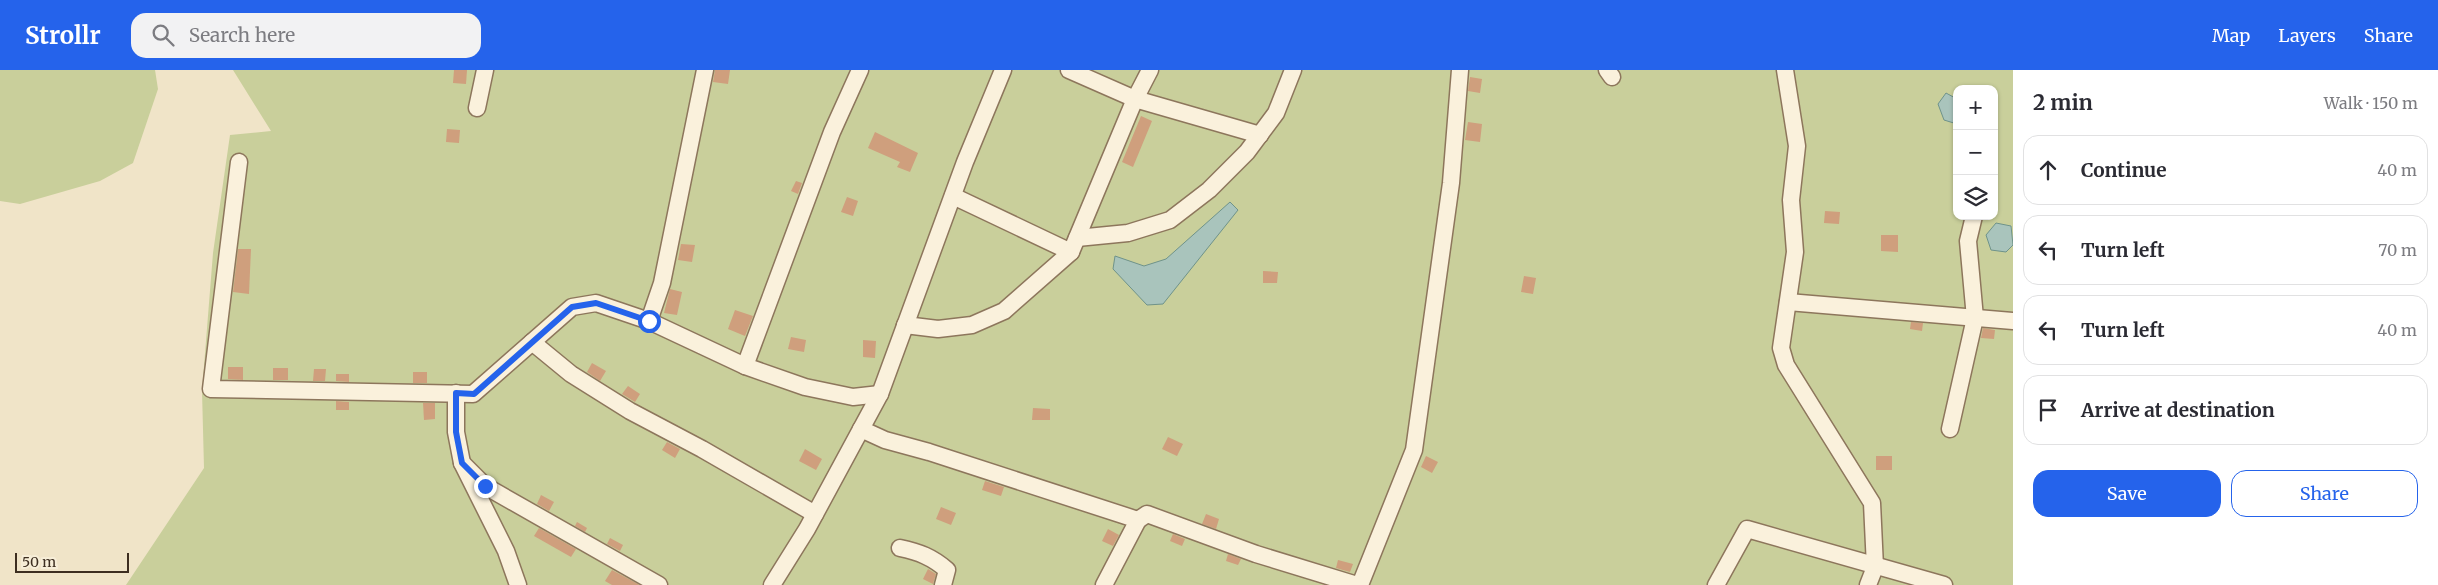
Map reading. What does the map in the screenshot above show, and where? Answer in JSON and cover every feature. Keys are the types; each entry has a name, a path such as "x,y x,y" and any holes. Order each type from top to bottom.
{"street":[{"path":"477,108 485,70"},
{"path":"649,321 662,283 705,70"},
{"path":"745,366 832,132 860,70"},
{"path":"772,585 815,514 880,394 953,196 1004,70"},
{"path":"1069,70 1135,99 1260,135"},
{"path":"905,325 938,329 972,325 1004,311 1074,245 1135,99 1150,70"},
{"path":"953,196 1074,245 1128,233 1170,220 1209,190 1247,152 1276,113 1293,70"},
{"path":"1104,585 1138,520 1147,514 1256,554 1358,585 1414,450 1451,183 1460,70"},
{"path":"1785,70 1796,146 1791,200 1795,252 1781,348 1786,365 1872,503 1875,567 1868,585"},
{"path":"239,162 211,389 474,394 572,307 596,303 649,321 745,366 805,387 853,397 880,394"},
{"path":"1950,429 1975,318 1968,240 1973,220"},
{"path":"1788,302 2013,321"},
{"path":"532,342 571,374 630,411 702,449 815,514"},
{"path":"456,393 456,432 462,463 506,551 518,585"},
{"path":"861,429 885,440 938,455 1138,520"},
{"path":"462,463 485,486 659,585"},
{"path":"1716,585 1747,530 1944,585"},
{"path":"900,548 920,552 934,559 948,570 943,585"}],"green space":[{"path":"0,70 155,70 158,89 133,163 100,181 20,204 0,201"},
{"path":"233,70 2013,70 2013,585 126,585 204,468 202,391 213,253 230,135 271,131"}],"water":[{"path":"1946,93 1953,97 1953,123 1944,120 1938,104"},
{"path":"1230,202 1238,210 1163,304 1147,305 1113,269 1115,256 1144,266 1166,259"},
{"path":"1996,223 2011,226 2013,245 2006,252 1991,250 1986,235"}],"building":[{"path":"454,70 467,70 466,84 453,83"},
{"path":"715,70 730,70 728,84 713,82"},
{"path":"1470,77 1482,79 1480,93 1468,91"},
{"path":"1141,116 1152,121 1133,167 1122,162"},
{"path":"1468,122 1482,124 1480,142 1465,140"},
{"path":"447,129 460,130 459,143 446,142"},
{"path":"875,132 918,153 910,172 897,167 900,162 868,148"},
{"path":"796,181 802,183 798,194 791,191"},
{"path":"847,197 858,201 853,216 841,212"},
{"path":"1825,211 1840,212 1839,224 1824,223"},
{"path":"1881,235 1898,235 1898,252 1881,251"},
{"path":"681,244 695,245 692,262 678,260"},
{"path":"238,249 251,249 249,294 233,292"},
{"path":"1263,271 1278,272 1277,283 1263,283"},
{"path":"1524,276 1536,278 1533,294 1521,292"},
{"path":"670,289 682,292 677,315 664,313"},
{"path":"735,310 753,316 745,336 728,329"},
{"path":"1911,322 1923,323 1922,331 1910,329"},
{"path":"1983,328 1995,330 1994,339 1981,338"},
{"path":"791,337 806,340 804,352 788,349"},
{"path":"863,340 876,341 875,358 863,357"},
{"path":"592,363 606,371 600,381 587,372"},
{"path":"228,367 243,367 243,380 228,379"},
{"path":"273,368 288,368 288,380 273,380"},
{"path":"314,369 326,369 325,381 313,381"},
{"path":"413,372 427,372 427,383 413,383"},
{"path":"336,374 349,374 349,382 336,381"},
{"path":"628,386 640,394 635,402 622,394"},
{"path":"336,401 349,402 349,410 336,410"},
{"path":"423,403 435,403 435,419 424,420"},
{"path":"1033,408 1050,409 1050,420 1032,420"},
{"path":"1168,437 1183,444 1177,456 1162,449"},
{"path":"667,442 680,449 675,458 662,450"},
{"path":"805,449 822,459 816,470 799,461"},
{"path":"1426,456 1438,462 1432,473 1421,467"},
{"path":"1876,456 1892,456 1892,470 1876,470"},
{"path":"985,481 1004,487 1001,496 982,490"},
{"path":"541,495 554,502 549,511 537,504"},
{"path":"941,507 956,513 951,525 936,519"},
{"path":"1206,514 1219,519 1216,529 1202,524"},
{"path":"577,522 587,528 585,532 575,526"},
{"path":"539,528 576,549 571,557 534,536"},
{"path":"1108,529 1119,535 1113,546 1102,541"},
{"path":"1173,534 1185,539 1182,546 1170,541"},
{"path":"610,538 623,545 620,551 607,544"},
{"path":"1228,554 1241,559 1238,565 1226,561"},
{"path":"1338,560 1353,564 1350,572 1336,568"},
{"path":"928,569 936,574 933,584 923,579"},
{"path":"612,570 639,585 612,585 605,581"}],"route":[{"path":"485,486 462,463 456,432 456,393 474,394 572,307 596,303 649,321"}]}
